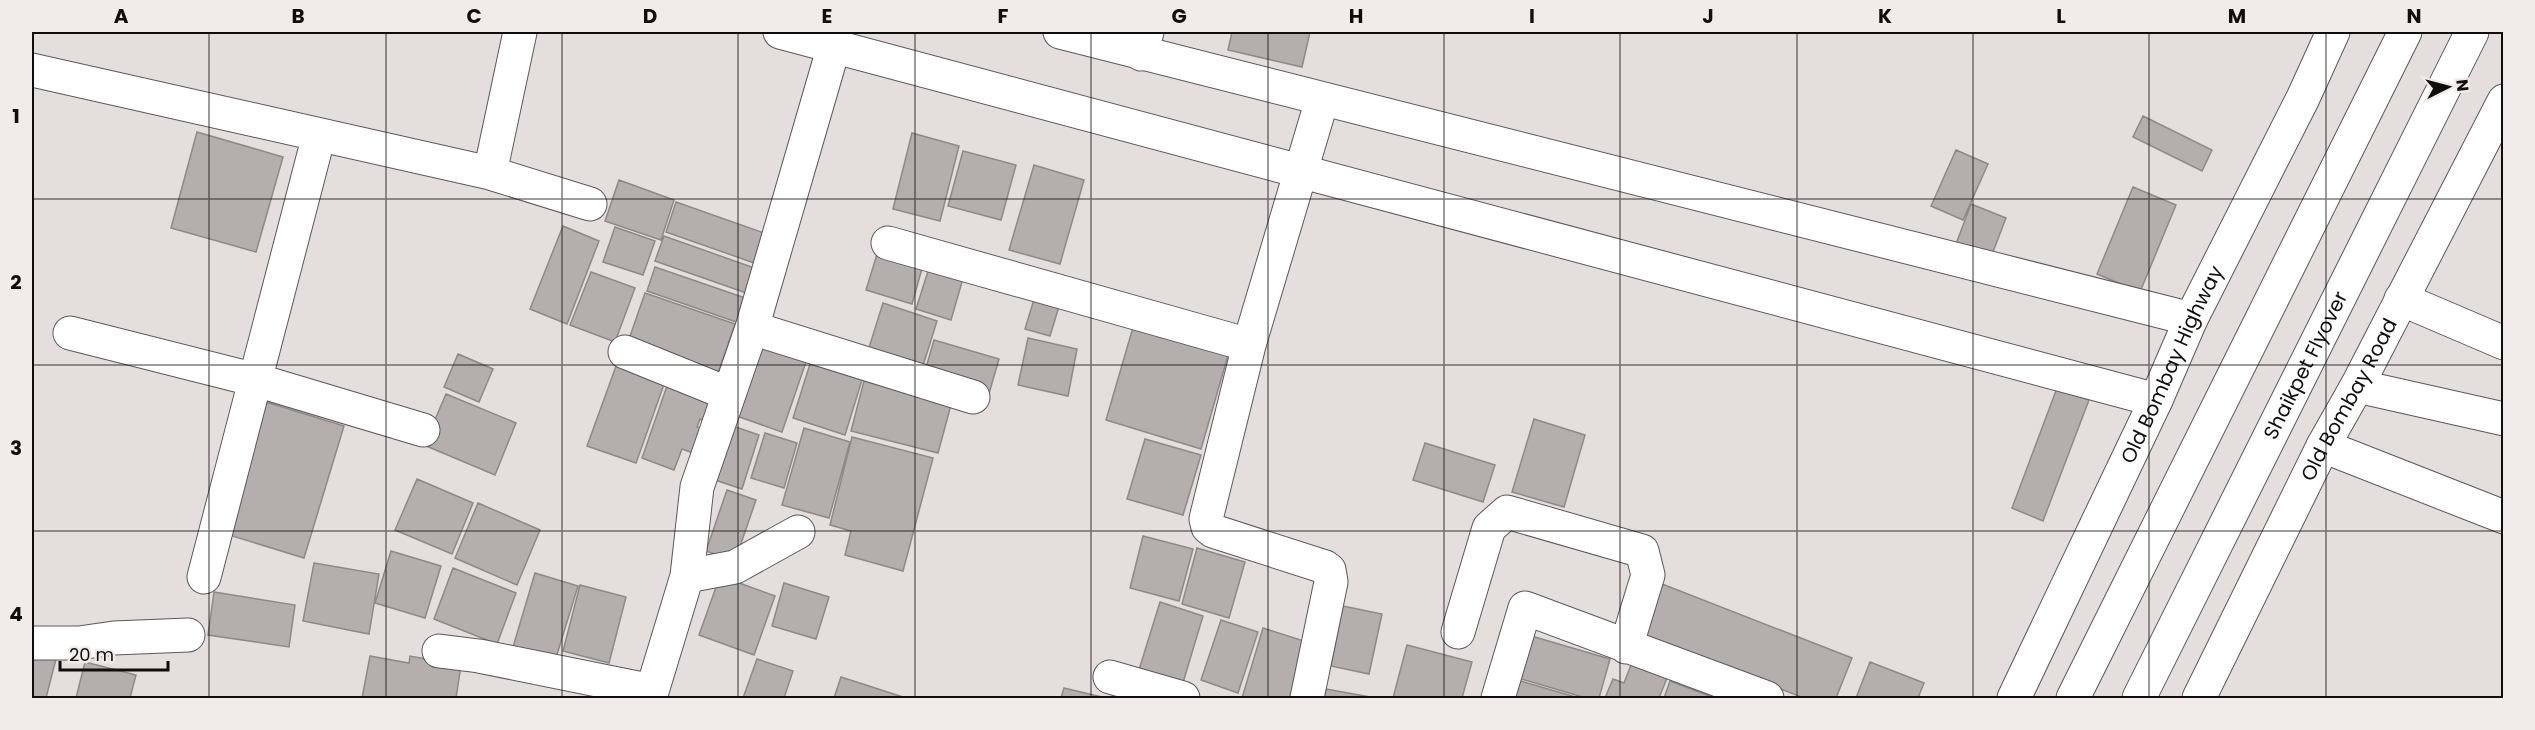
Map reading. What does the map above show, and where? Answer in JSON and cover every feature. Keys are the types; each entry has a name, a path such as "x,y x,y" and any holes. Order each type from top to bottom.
{"street":[{"path":"489,173 520,32"},
{"path":"780,32 2156,400"},
{"path":"1060,32 1144,43 1322,100 2191,319"},
{"name":"Old Bombay Highway","path":"2014,699 2156,400 2191,319 2303,98 2333,32"},
{"path":"2073,699 2405,32"},
{"name":"Shaikpet Flyover","path":"2139,699 2472,32"},
{"path":"439,651 479,656 651,695 687,576 697,487 752,328 834,46"},
{"path":"32,70 489,173 590,204"},
{"path":"1307,699 1331,582 1329,570 1213,531 1208,527 1206,519 1249,345 1322,100"},
{"name":"Old Bombay Road","path":"2199,699 2323,446 2357,386 2504,101"},
{"path":"204,577 319,135"},
{"path":"888,243 1249,345"},
{"path":"2402,298 2504,344"},
{"path":"752,328 973,397"},
{"path":"70,333 256,380 423,430"},
{"path":"625,352 729,394"},
{"path":"2357,386 2504,420"},
{"path":"2323,446 2504,517"},
{"path":"1458,632 1489,528 1507,512 1642,551 1648,574 1626,646"},
{"path":"687,576 735,567 798,532"},
{"path":"1498,699 1525,608 1767,699"},
{"path":"32,642 78,643 114,638 188,634"},
{"path":"1110,677 1183,699"}],"building":[{"path":"1232,32 1310,32 1302,67 1228,50"},
{"path":"2143,116 2212,150 2202,171 2133,137"},
{"path":"197,132 283,157 256,252 171,228"},
{"path":"912,133 959,146 940,221 893,209"},
{"path":"1956,150 1988,164 1963,220 1931,206"},
{"path":"963,151 1016,165 1001,220 948,206"},
{"path":"1034,165 1084,180 1060,264 1009,250"},
{"path":"619,180 674,200 661,240 605,221"},
{"path":"2133,187 2176,205 2140,292 2097,274"},
{"path":"676,202 767,234 757,264 666,232"},
{"path":"1971,204 2006,218 1991,257 1956,244"},
{"path":"563,226 599,241 567,324 530,309"},
{"path":"615,227 655,241 643,275 603,262"},
{"path":"664,236 760,270 752,295 655,261"},
{"path":"878,251 923,265 912,304 866,290"},
{"path":"930,265 964,275 951,320 916,309"},
{"path":"655,267 751,300 742,324 647,291"},
{"path":"591,272 635,288 615,342 570,325"},
{"path":"645,293 735,324 717,376 627,345"},
{"path":"1035,296 1060,303 1050,336 1025,329"},
{"path":"883,303 937,321 921,372 867,354"},
{"path":"1134,324 1229,352 1201,449 1106,420"},
{"path":"1028,338 1077,349 1068,396 1018,385"},
{"path":"752,340 807,359 782,432 728,413"},
{"path":"934,340 999,359 988,397 923,378"},
{"path":"458,354 493,369 479,402 444,387"},
{"path":"619,358 667,376 636,463 587,446"},
{"path":"810,364 862,380 845,435 793,418"},
{"path":"864,381 951,405 938,453 851,431"},
{"path":"667,386 723,406 716,425 700,419 697,427 713,432 704,457 682,449 674,470 642,458"},
{"path":"2057,388 2089,400 2043,521 2012,508"},
{"path":"446,394 516,423 495,475 424,445"},
{"path":"266,402 344,426 304,558 226,534"},
{"path":"1534,419 1585,435 1564,507 1512,492"},
{"path":"724,423 759,435 742,489 706,477"},
{"path":"804,428 850,442 829,518 782,505"},
{"path":"765,433 797,443 784,488 751,478"},
{"path":"852,437 933,458 903,571 845,555 851,531 830,525"},
{"path":"1145,439 1201,455 1183,515 1127,499"},
{"path":"1425,443 1495,465 1483,502 1413,480"},
{"path":"417,479 473,503 452,554 395,530"},
{"path":"727,490 756,500 735,561 706,551"},
{"path":"478,503 540,530 517,585 455,558"},
{"path":"1143,536 1193,549 1179,601 1130,588"},
{"path":"1197,548 1245,562 1229,618 1182,604"},
{"path":"391,551 441,566 425,618 375,603"},
{"path":"314,563 379,574 369,634 303,621"},
{"path":"453,568 516,593 497,644 434,619"},
{"path":"535,573 578,586 555,661 513,647"},
{"path":"720,576 775,596 754,655 699,635"},
{"path":"784,583 829,597 816,639 772,626"},
{"path":"1662,584 1852,658 1836,698 1804,698 1643,636"},
{"path":"580,585 626,597 609,663 563,651"},
{"path":"214,592 295,605 289,647 208,635"},
{"path":"1160,602 1203,616 1182,686 1138,673"},
{"path":"1343,606 1382,614 1369,674 1331,666"},
{"path":"1221,620 1258,632 1238,693 1201,680"},
{"path":"1263,628 1310,643 1293,698 1242,698"},
{"path":"1528,635 1610,659 1599,698 1586,698 1515,677"},
{"path":"1407,645 1472,662 1462,698 1393,698"},
{"path":"35,654 56,659 46,698 32,698 32,668"},
{"path":"370,656 409,663 410,656 461,665 456,698 362,698"},
{"path":"757,659 793,671 784,698 743,698"},
{"path":"85,662 136,675 130,698 76,698"},
{"path":"1870,662 1924,683 1918,698 1856,698"},
{"path":"1631,665 1667,678 1659,698 1605,698 1613,679 1624,683"},
{"path":"841,677 906,698 834,698"},
{"path":"1514,679 1579,698 1508,698"},
{"path":"1670,681 1715,698 1664,698"},
{"path":"1064,688 1106,698 1061,698"},
{"path":"1326,689 1376,698 1324,698"}]}
